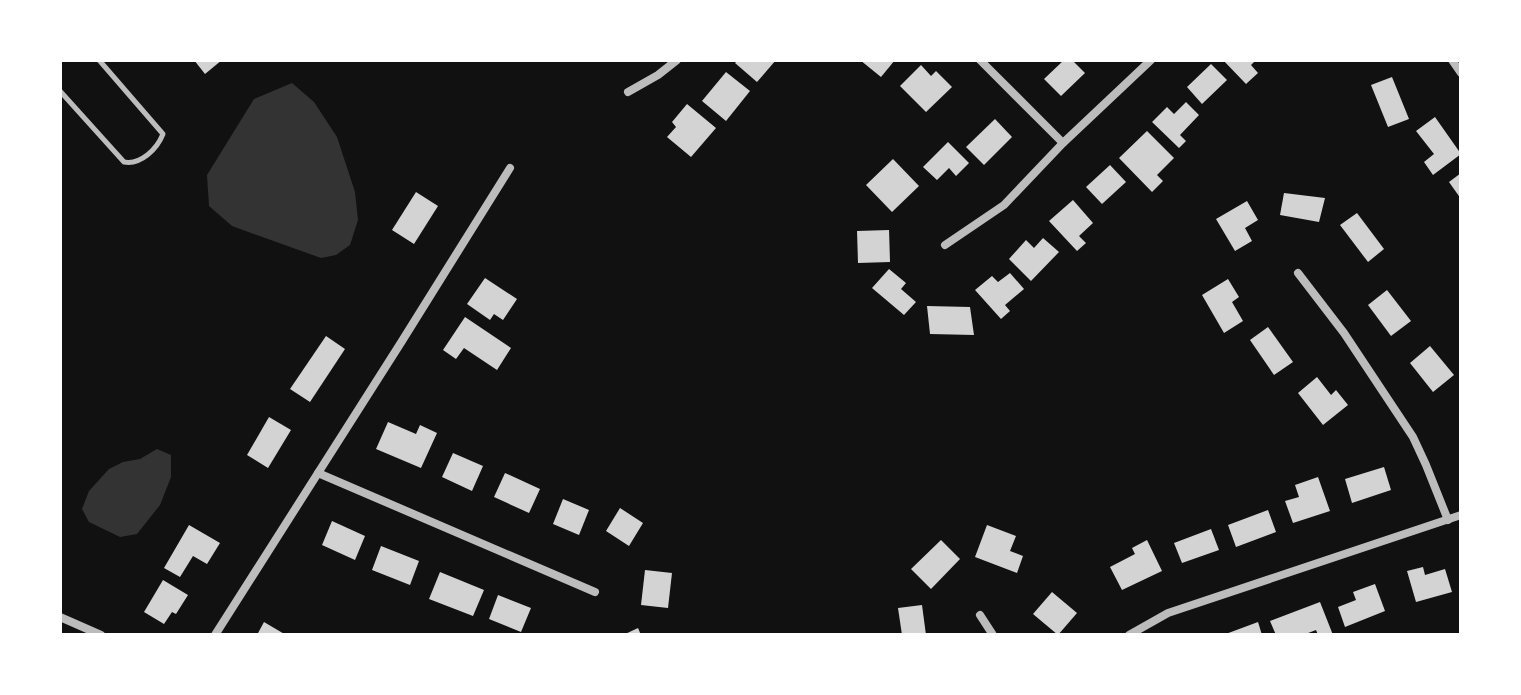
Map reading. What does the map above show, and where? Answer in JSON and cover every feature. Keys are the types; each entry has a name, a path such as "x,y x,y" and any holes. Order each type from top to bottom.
{"street":[{"path":"628,92 677,60"},
{"path":"980,60 1063,143"},
{"path":"945,245 1004,205 1063,143 1151,60"},
{"path":"1452,60 1461,73"},
{"path":"215,635 510,168"},
{"path":"1298,273 1344,333 1413,437 1448,520"},
{"path":"318,473 595,592"},
{"path":"1129,635 1168,613 1461,515"},
{"path":"980,615 993,635"},
{"path":"60,617 101,635"}],"lane":[{"path":"60,91 124,162 135,163 143,159 161,141 163,134 99,60"}],"shaded area":[{"path":"292,83 314,102 337,137 355,192 358,220 350,245 336,255 321,258 232,226 209,206 207,175 254,99"},
{"path":"157,449 171,455 171,477 160,505 137,534 120,537 89,522 82,509 89,491 109,469 140,459"}],"building":[{"path":"194,60 222,60 205,74"},
{"path":"738,60 776,60 757,82 735,63"},
{"path":"860,60 895,60 881,77"},
{"path":"1064,60 1072,60 1085,73 1061,96 1044,79"},
{"path":"1223,60 1256,60 1251,65 1258,73 1246,84"},
{"path":"1211,64 1227,80 1202,104 1187,87"},
{"path":"921,65 931,76 936,71 952,87 926,112 900,86"},
{"path":"726,72 750,91 726,121 702,101"},
{"path":"1392,77 1409,119 1388,127 1371,85"},
{"path":"1186,102 1199,115 1180,135 1186,141 1179,148 1152,122 1167,107 1174,114"},
{"path":"687,104 716,128 691,157 667,137 676,127 672,122"},
{"path":"1435,117 1461,154 1433,175 1424,162 1434,154 1416,131"},
{"path":"995,119 1012,137 984,165 966,147"},
{"path":"1147,131 1174,158 1157,175 1163,181 1152,192 1119,158"},
{"path":"948,142 969,163 956,176 949,168 937,180 923,167"},
{"path":"893,159 919,186 892,212 866,185"},
{"path":"1110,165 1126,182 1102,204 1086,187"},
{"path":"1461,173 1461,199 1449,182"},
{"path":"416,192 438,206 414,244 392,230"},
{"path":"1284,193 1325,198 1319,222 1280,215"},
{"path":"1073,200 1093,223 1079,236 1086,243 1077,251 1049,221"},
{"path":"1247,201 1258,220 1245,228 1252,241 1235,251 1216,219"},
{"path":"1357,213 1384,249 1368,262 1340,225"},
{"path":"889,230 890,262 858,263 857,231"},
{"path":"1043,238 1059,252 1031,281 1009,259 1026,240 1034,248"},
{"path":"889,269 906,283 901,289 916,302 904,315 872,288"},
{"path":"1010,273 1024,289 1005,305 1010,311 1001,319 975,290 992,276 998,282"},
{"path":"485,278 517,299 503,320 494,314 490,320 467,304"},
{"path":"1228,279 1239,297 1232,302 1243,321 1224,333 1202,295"},
{"path":"1387,290 1411,321 1391,336 1368,305"},
{"path":"927,306 970,307 974,335 930,334"},
{"path":"465,317 511,348 497,370 464,348 456,359 443,350"},
{"path":"1268,327 1293,362 1274,375 1250,340"},
{"path":"326,336 345,349 310,402 290,389"},
{"path":"1430,346 1454,375 1433,392 1410,363"},
{"path":"1317,377 1331,395 1336,390 1348,405 1323,425 1298,393"},
{"path":"269,417 291,430 268,468 247,455"},
{"path":"388,422 416,434 420,425 437,433 421,468 376,449"},
{"path":"453,453 483,466 472,491 442,477"},
{"path":"1384,467 1391,490 1352,503 1345,479"},
{"path":"505,473 540,489 529,513 494,497"},
{"path":"1318,477 1330,511 1293,523 1285,501 1299,497 1295,485"},
{"path":"563,499 589,510 579,535 553,524"},
{"path":"620,508 643,523 629,546 606,531"},
{"path":"1268,510 1276,532 1236,547 1228,525"},
{"path":"332,521 365,536 355,560 322,545"},
{"path":"189,525 220,543 207,564 193,556 180,577 164,568"},
{"path":"987,525 1016,536 1010,551 1023,556 1017,573 975,557"},
{"path":"1211,529 1219,550 1182,563 1174,543"},
{"path":"941,540 960,559 931,589 911,569"},
{"path":"1147,540 1162,571 1122,590 1110,567 1135,554 1132,548"},
{"path":"381,546 419,561 410,585 372,570"},
{"path":"1423,567 1425,575 1445,569 1452,592 1416,602 1407,571"},
{"path":"645,570 672,573 668,608 641,605"},
{"path":"440,572 484,590 473,616 429,599"},
{"path":"163,580 188,595 176,614 172,612 164,624 144,612"},
{"path":"1375,584 1385,611 1345,627 1338,607 1356,600 1353,592"},
{"path":"1052,592 1077,613 1058,635 1033,614"},
{"path":"498,595 531,608 521,632 489,619"},
{"path":"1320,602 1333,635 1318,635 1316,630 1303,635 1276,635 1270,621"},
{"path":"922,605 926,635 902,635 898,608"},
{"path":"264,622 286,635 257,635"},
{"path":"1258,622 1262,635 1223,635"},
{"path":"638,628 641,635 623,635"}]}
